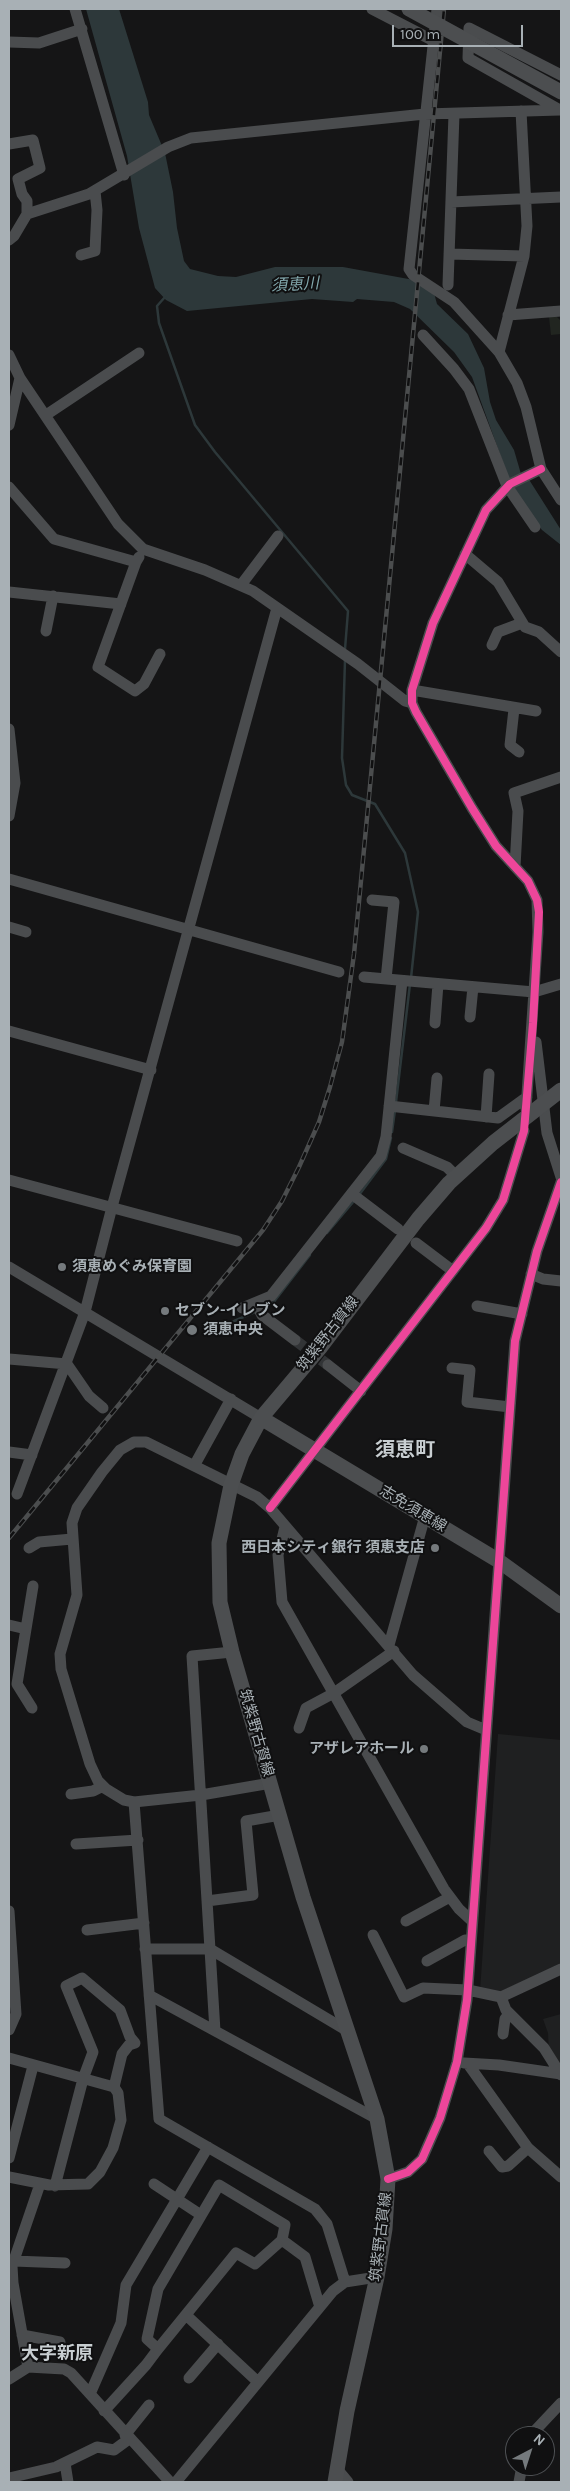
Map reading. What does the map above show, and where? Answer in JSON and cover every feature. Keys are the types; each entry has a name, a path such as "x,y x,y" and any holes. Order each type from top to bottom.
{"main road":[{"path":"410,9 561,92"},
{"name":"筑紫野古賀線","path":"336,2476 347,2411 378,2277 385,2229 388,2179 377,2119 303,1898 232,1652 220,1602 219,1543 231,1485 242,1454 261,1418 320,1348 418,1219 456,1176 561,1090"},
{"name":"志免須恵線","path":"261,1418 499,1561 561,1606"}],"street":[{"path":"75,9 126,174"},
{"path":"372,9 434,41"},
{"path":"437,9 409,269 413,275 443,288 499,352 517,383 523,399 539,470 561,500"},
{"path":"560,111 468,58 469,28 561,74"},
{"path":"9,42 39,43 82,29"},
{"path":"499,352 524,256 527,198 521,111"},
{"path":"27,214 94,191 126,174 168,147 191,138 425,114 560,111"},
{"path":"443,288 449,254 454,114"},
{"path":"9,144 34,140 40,168 18,179 22,194 27,201 27,214 14,236 9,240"},
{"path":"80,255 95,251 97,210 94,191"},
{"path":"451,202 561,197"},
{"path":"449,254 524,256"},
{"path":"508,315 561,310"},
{"path":"423,334 469,389 509,485 535,527"},
{"path":"46,415 139,352"},
{"path":"9,355 20,378 118,524 144,549 205,570 241,585 277,608 405,700 412,703"},
{"path":"9,425 20,378"},
{"path":"526,1109 538,932 537,900 528,881 496,846 412,703 412,690 433,623 486,510 509,485 539,470"},
{"path":"9,487 54,539 136,562"},
{"path":"241,585 278,536"},
{"path":"144,549 136,562 98,667 128,687 139,690 160,654"},
{"path":"465,554 498,582 525,627 539,632 561,652"},
{"path":"9,592 121,604"},
{"path":"46,631 53,596"},
{"path":"17,1494 86,1312 112,1207 277,608"},
{"path":"492,644 498,632 522,623"},
{"path":"412,690 465,698 514,709 536,711"},
{"path":"514,709 510,745 519,752"},
{"path":"9,728 11,776 9,816"},
{"path":"515,867 518,810 514,793 561,777"},
{"path":"9,879 339,972"},
{"path":"372,900 394,902 386,979"},
{"path":"9,927 26,932"},
{"path":"364,976 534,992 561,984"},
{"path":"242,1308 256,1304 270,1296 375,1165 384,1148 402,981"},
{"path":"435,1023 438,984"},
{"path":"470,1017 473,987"},
{"path":"533,1023 548,1133 561,1177"},
{"path":"9,1031 151,1070"},
{"path":"486,1117 489,1074"},
{"path":"434,1111 437,1078"},
{"path":"389,1106 498,1118 527,1097"},
{"path":"270,1508 486,1228 503,1200 524,1132"},
{"path":"403,1148 447,1166 456,1176"},
{"path":"9,1180 237,1241"},
{"path":"388,2179 414,2168 422,2159 462,2063 516,1341 531,1274 561,1182"},
{"path":"352,1194 398,1229"},
{"path":"416,1243 453,1271"},
{"path":"9,1267 261,1418"},
{"path":"531,1274 543,1279 561,1281"},
{"path":"256,1304 262,1315 295,1340"},
{"path":"477,1306 522,1314"},
{"path":"9,1359 67,1364"},
{"path":"67,1364 89,1396 103,1408"},
{"path":"328,1365 361,1391"},
{"path":"452,1368 470,1370 467,1402 510,1407"},
{"path":"194,1466 231,1399"},
{"path":"271,1783 201,1795 134,1802 124,1800 103,1786 98,1781 90,1764 61,1669 60,1654 76,1595 72,1523 77,1508 120,1450 134,1442 146,1442 257,1497 270,1508 413,1675 467,1722 486,1730"},
{"path":"9,1452 32,1455"},
{"path":"298,1728 306,1708 334,1693 391,1648 425,1516"},
{"path":"285,1527 278,1555 282,1602 450,1897 472,1921"},
{"path":"30,1548 39,1542 72,1539"},
{"path":"32,1708 17,1684 33,1586"},
{"path":"9,1625 26,1629"},
{"path":"214,2031 192,1656 232,1652"},
{"path":"70,1794 93,1791 103,1786"},
{"path":"134,1802 159,2119 315,2209 327,2224 344,2282"},
{"path":"207,1901 253,1895 246,1821 280,1815"},
{"path":"76,1844 138,1840"},
{"path":"406,1921 450,1897"},
{"path":"9,1911 11,1972 16,2014 9,2030"},
{"path":"87,1930 144,1923"},
{"path":"373,1936 404,1997 423,1988 468,1990 501,1997 561,1969"},
{"path":"427,1961 465,1940 471,1940"},
{"path":"146,1949 210,1949 346,2030"},
{"path":"55,2186 83,2079 93,2052 66,1986 82,1978 120,2010 130,2037 135,2043"},
{"path":"149,1995 377,2119"},
{"path":"501,1997 509,2014 544,2048 561,2074"},
{"path":"503,2034 504,2019 509,2014"},
{"path":"114,2087 122,2054 129,2045 152,2040"},
{"path":"9,2058 114,2087 118,2093 121,2120 113,2148 100,2172 88,2184 55,2186 9,2177"},
{"path":"462,2063 499,2065 561,2074"},
{"path":"462,2063 528,2148 561,2177"},
{"path":"9,2158 33,2066"},
{"path":"90,2394 121,2323 126,2285 208,2147"},
{"path":"489,2151 502,2167 508,2166 528,2148"},
{"path":"28,2367 13,2283 14,2261 40,2184"},
{"path":"154,2184 201,2215"},
{"path":"104,2411 146,2366 236,2253 255,2264 282,2240 286,2225 219,2185 158,2290 147,2338 158,2349"},
{"path":"282,2240 305,2257 319,2304"},
{"path":"14,2261 64,2263"},
{"path":"176,2482 334,2291 344,2282 378,2277"},
{"path":"186,2315 258,2382"},
{"path":"22,2335 60,2342"},
{"path":"189,2378 218,2344"},
{"path":"9,2379 28,2367 64,2369 71,2373 127,2437 170,2482"},
{"path":"9,2478 56,2467 97,2447 114,2450 127,2437 150,2405"},
{"path":"540,2426 560,2406"},
{"path":"65,2463 68,2482"},
{"path":"336,2476 348,2482"}],"shaded area":[{"path":"556,316 561,321 561,334 551,335 549,317"},
{"path":"498,1734 561,1740 561,1965 501,1991 480,1991"},
{"path":"561,2014 561,2070 549,2052 548,2033 543,2019"}],"water":[{"name":"須恵川","path":"86,9 119,9 148,102 149,115 165,153 184,261 190,269 218,276 236,277 275,267 343,267 414,280 434,293 437,304 468,334 484,368 490,402 496,420 514,450 521,474 528,478 561,530 561,545 542,530 524,508 509,479 472,377 454,352 410,309 394,302 357,299 353,302 312,299 187,311 166,300 155,288 139,228 127,156"}],"waterway":[{"path":"165,297 157,306 159,323 195,425 215,452 348,611 345,649"},
{"path":"345,660 342,758 346,785 352,795 375,804 405,853 418,912 411,978"},
{"path":"396,1102 410,984"},
{"path":"392,1132 395,1110"},
{"path":"359,1195 386,1159 391,1138"},
{"path":"327,1233 354,1201"},
{"path":"263,1308 273,1303 310,1255"},
{"path":"218,1328 255,1312"}],"tunnel":[{"path":"295,1340 328,1365"}],"railway":[{"path":"9,1538 263,1230 282,1201 299,1167 319,1122 330,1087 342,1042 354,954 444,9"}],"cycle path":[{"path":"270,1508 486,1228 503,1200 524,1131 533,1023 539,912 537,900 528,881 496,846 472,808 416,712 412,703 412,690 433,623 486,510 510,484 541,469"},
{"path":"388,2179 408,2172 422,2159 440,2118 457,2062 467,2000 515,1341 537,1251 561,1182"}],"place":[{"name":"須恵めぐみ保育園","path":"62,1267"},
{"name":"セブン-イレブン","path":"165,1311"},
{"name":"須恵中央","path":"192,1330"},
{"name":"西日本シティ銀行 須恵支店","path":"435,1548"},
{"name":"アザレアホール","path":"424,1749"}],"district":[{"name":"須恵町","path":"405,1450"},
{"name":"大字新原","path":"57,2354"}]}
